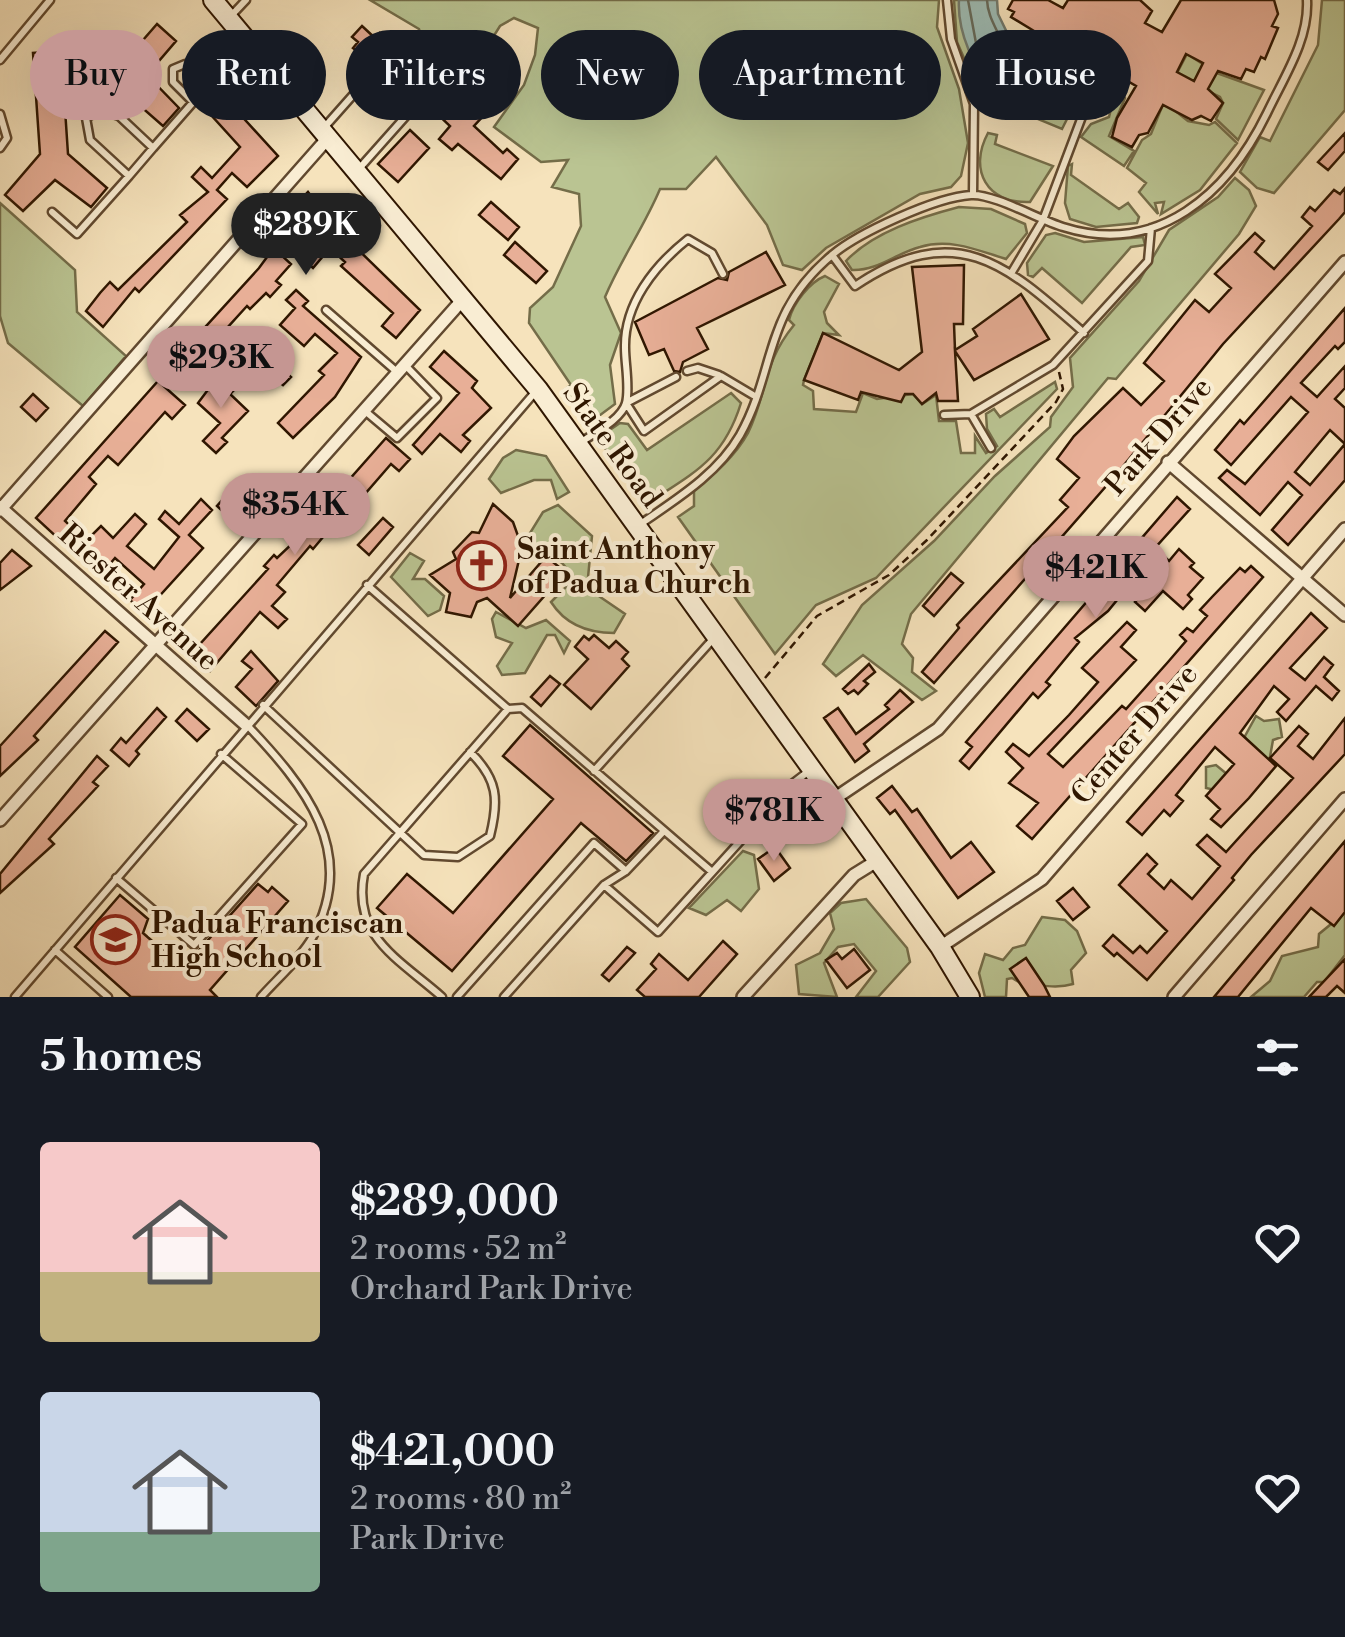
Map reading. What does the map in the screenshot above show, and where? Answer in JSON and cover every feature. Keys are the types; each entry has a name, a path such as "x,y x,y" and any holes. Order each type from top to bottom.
{"main road":[{"name":"State Road","path":"212,0 237,30"},
{"name":"State Road","path":"312,120 465,297 538,389 874,862 940,948 967,996"}],"street":[{"path":"0,508 324,134"},
{"name":"Park Drive","path":"831,801 938,728 1345,262"},
{"path":"0,820 465,297"},
{"path":"1168,462 1345,615"},
{"name":"Riester Avenue","path":"0,508 246,724"},
{"name":"Center Drive","path":"940,948 1042,879 1345,529"},
{"path":"1174,997 1345,799"},
{"path":"742,997 854,875 874,862"}],"lane":[{"path":"0,60 50,0"},
{"path":"228,19 246,0"},
{"path":"948,0 952,39 974,104 973,194"},
{"path":"638,526 722,460 741,433 784,310 832,255 902,218 973,194 1098,236 1151,228 1196,206 1225,182 1259,129 1308,22 1307,0"},
{"path":"182,65 172,69 173,82 182,91"},
{"path":"1081,86 1094,88 1105,99 1097,114 1084,114 1075,95 1081,86"},
{"path":"324,134 346,107"},
{"path":"128,176 90,140 86,118 100,110 119,116 153,148"},
{"path":"0,114 8,138 0,148"},
{"path":"52,212 77,234 182,115"},
{"path":"357,172 403,120"},
{"path":"1012,272 1043,220 1082,120"},
{"path":"944,415 971,414 1055,363 1148,261 1151,228"},
{"path":"720,376 644,430 626,403 625,338 633,301 673,251 688,239 712,253 723,274"},
{"path":"832,255 855,286 900,260 936,252 967,255 1012,272 1084,334"},
{"path":"326,310 437,398 398,438 364,410"},
{"path":"687,372 698,368 754,396"},
{"path":"579,444 617,416 626,403 676,376"},
{"path":"15,997 538,389"},
{"path":"971,414 991,448"},
{"path":"367,585 508,709"},
{"path":"594,770 716,636"},
{"path":"262,706 424,854 458,857 490,836 497,806 495,786 487,769 470,752"},
{"path":"442,997 370,934 358,902 364,874 508,709 522,708 711,871"},
{"path":"246,724 295,775 323,823 330,880 311,940 260,997"},
{"path":"116,878 194,945 302,824 221,754"},
{"path":"604,885 658,932 711,871 810,770"},
{"path":"504,997 604,885 626,871 664,831"},
{"path":"457,997 594,843 626,871"},
{"path":"55,950 108,997"}],"path":[{"path":"753,690 817,616 890,575 1052,408 1063,389 1055,363"}],"green space":[{"path":"370,0 939,0 938,30 699,30 699,120 941,120 941,38 959,89 961,120 964,120 968,143 961,176 951,187 920,194 826,248 802,270 783,265 767,225 716,157 686,189 660,189 605,297 621,333 610,365 615,404 588,424 564,390 571,385 529,323 530,308 553,287 581,226 579,194 552,187 568,160 541,162 494,127 499,120 521,120 521,89 535,55 538,28 514,18 498,30 419,29"},
{"path":"954,0 959,0 969,30 961,30 961,51"},
{"path":"1322,0 1345,0 1345,110 1274,193 1257,188 1240,172 1260,137 1270,141 1318,45"},
{"path":"1187,54 1217,73 1264,90 1238,140 1216,119 1223,103 1220,97 1176,75"},
{"path":"1164,102 1188,121 1209,125 1215,122 1237,143 1200,190 1161,214 1164,202 1155,203 1158,214 1139,192 1146,183 1127,168 1142,140 1151,134"},
{"path":"1040,120 1066,120 1062,129"},
{"path":"1116,120 1109,136 1134,151 1124,166 1081,137 1091,124"},
{"path":"988,133 997,135 995,144 1053,166 1030,202 1002,197 985,182 980,160"},
{"path":"1072,164 1071,175 1119,209 1128,203 1139,217 1137,223 1096,227 1070,219 1065,203 1068,166"},
{"path":"1235,178 1249,190 1256,206 1239,234 1116,379 1108,378 911,614 902,644 913,658 912,672 936,691 922,700 863,655 836,676 823,664 862,605 934,541 995,476 1050,427 1051,417 1073,387 1070,358 1139,281 1169,230 1218,197"},
{"path":"0,203 75,270 77,312 126,356 83,406 8,343 0,316"},
{"path":"959,207 991,209 1025,224 1027,233 1006,259 942,244 911,250 861,270 852,270 846,261 884,234"},
{"path":"1055,233 1084,242 1143,237 1145,245 1131,247 1082,303 1042,268 1033,277 1028,275 1027,263 1046,235"},
{"path":"825,276 839,284 824,312 827,323 839,335 823,333 804,380 803,385 813,391 814,409 856,412 863,393 877,399 913,394 922,404 936,395 939,421 956,421 961,453 975,453 975,436 986,453 997,446 987,429 986,414 994,409 1000,417 1055,382 1057,389 876,578 816,605 775,654 678,517 694,506 694,490 743,442 776,353 794,325 789,320 794,307 808,288"},
{"path":"731,393 741,403 725,439 692,474 645,505 598,438 620,423 628,424 647,450"},
{"path":"516,450 546,456 569,492 557,499 551,480 534,480 501,493 489,479 503,458"},
{"path":"558,505 592,536 587,588 625,614 614,633 578,626 551,602 575,578 562,563 537,550 530,533 543,512"},
{"path":"410,553 424,561 413,579 425,579 444,596 440,610 428,616 391,577"},
{"path":"496,612 526,628 546,620 570,641 564,653 555,635 547,635 525,673 502,675 497,666 512,643 496,637 492,619"},
{"path":"1256,716 1264,721 1279,719 1282,737 1273,740 1268,768 1224,792 1206,788 1206,767 1216,765 1228,775 1245,754 1245,736"},
{"path":"743,851 754,855 759,889 741,911 727,900 706,915 689,908"},
{"path":"1345,894 1345,955 1324,982 1317,982 1304,997 1251,997 1270,981 1282,956 1318,947 1319,934 1342,915"},
{"path":"866,899 907,948 910,962 878,997 856,997 876,971 854,944 838,947 824,963 837,997 799,994 796,965 820,953 834,929 830,913 841,903"},
{"path":"1042,917 1065,920 1077,931 1086,953 1071,970 1073,984 1027,987 1012,978 1007,979 1006,997 985,997 979,973 985,954 1003,960 1013,948 1025,945"}],"water":[{"path":"959,0 997,0 1006,30 962,30"}],"building":[{"path":"1013,0 1048,0 1063,8 1068,0 1140,0 1152,11 1145,23 1162,32 1181,0 1274,0 1278,14 1272,26 1278,28 1265,59 1261,57 1254,72 1246,69 1241,79 1218,71 1208,89 1223,103 1211,121 1201,116 1192,120 1163,105 1148,133 1139,135 1132,147 1112,137 1116,120 1131,120 1131,94 1136,86 1131,83 1131,30 1032,30 1011,17 1014,12 1008,9","holes":["1186,54 1203,63 1194,81 1177,72"]},
{"path":"157,24 176,41 162,57 162,30 152,30"},
{"path":"162,90 179,108 163,126 156,120 162,120"},
{"path":"38,120 66,120 68,154 107,188 91,207 55,180 23,211 5,195 40,154"},
{"path":"216,120 245,120 278,156 247,187 232,173 217,190 227,199 139,292 135,288 103,327 86,311 110,282 118,290 187,222 180,215 208,192 192,177 201,167 212,178 240,147"},
{"path":"444,120 480,120 474,126 503,153 507,149 518,159 501,179 458,144 452,150 439,139 450,126"},
{"path":"410,130 429,148 398,182 378,164"},
{"path":"1345,133 1345,151 1328,170 1318,162"},
{"path":"1345,188 1345,212 1223,344 1115,476 934,683 922,672 959,628 957,625 1068,507 1060,500 1079,478 1057,459 1074,436 1123,388 1141,405 1164,381 1144,363 1195,300 1209,312 1231,288 1215,274 1255,233 1264,241 1255,252 1274,269 1312,226 1302,217 1310,207 1315,211 1334,190 1340,194"},
{"path":"308,192 340,232 420,310 396,338 382,326 393,313 341,266 345,262 330,248 313,268 303,259 320,240 306,227 280,254 291,264 276,281 281,285 270,297 266,293 250,309 247,306 228,327 235,333 207,363 188,346 259,268 281,238 278,234 297,214 292,209"},
{"path":"491,202 519,227 508,240 479,215"},
{"path":"515,242 547,271 536,283 504,255"},
{"path":"766,252 785,285 697,328 708,349 683,362 680,372 674,371 664,349 649,355 635,322 718,278 727,280 729,272"},
{"path":"964,265 963,324 954,324 955,350 977,336 973,329 1021,294 1049,339 974,380 955,351 958,401 938,401 936,393 922,404 913,394 905,394 901,402 861,392 858,400 804,380 823,333 899,370 922,352 912,267"},
{"path":"296,290 308,301 303,306 361,357 335,397 293,438 278,423 324,375 319,371 337,353 315,334 304,346 280,325 295,308 286,300"},
{"path":"1345,308 1345,342 1338,349 1335,346 1301,383 1317,397 1345,366 1345,388 1335,399 1345,408 1345,444 1345,480 1288,545 1272,530 1302,495 1288,482 1260,515 1219,478 1227,470 1245,484 1308,412 1291,397 1231,465 1215,450 1240,420 1244,424","holes":["1330,430 1345,444 1310,485 1295,472"]},
{"path":"257,347 291,377 283,385 248,358"},
{"path":"444,351 477,381 472,388 491,408 463,435 470,441 461,452 440,434 422,454 413,445 459,393 430,367"},
{"path":"219,375 235,389 230,394 248,411 222,438 227,442 216,453 203,441 220,423 198,403"},
{"path":"158,381 185,405 172,419 165,412 118,465 108,456 89,477 96,484 65,521 86,541 101,526 113,538 135,514 146,524 127,546 154,569 179,537 159,519 165,511 179,524 201,499 212,510 189,535 203,548 144,613 130,600 144,584 115,558 103,572 67,536 62,542 36,518"},
{"path":"33,394 48,408 36,421 21,407"},
{"path":"386,438 410,459 399,471 391,464 332,532 329,530 313,549 310,546 277,585 285,592 272,606 287,619 278,628 260,612 210,671 191,654 268,569 264,566 294,542"},
{"path":"232,489 244,500 229,517 217,506"},
{"path":"1177,497 1190,509 1155,548 1169,561 1179,549 1194,563 1190,567 1203,578 1188,595 1192,599 1183,609 1163,591 1145,611 1135,602 1160,574 1145,561 1112,595 1117,600 1108,611 1075,638 1079,642 1046,682 1050,685 1038,698 1033,693 969,769 960,761 972,747 966,742"},
{"name":"Saint Anthony of Padua Church","path":"493,504 513,522 522,547 510,598 548,558 570,576 548,592 518,626 487,598 477,602 471,617 446,612 450,593 430,575 456,559 453,552 472,532 479,533"},
{"path":"383,518 393,527 369,555 358,545"},
{"path":"12,550 31,566 0,590 0,563"},
{"path":"1251,566 1263,577 1032,839 1017,826 1038,803 1009,783 1023,768 1006,752 1013,744 1029,756 1069,715 1098,682 1082,668 1127,622 1136,630 1121,647 1136,660 1048,754 1063,767 1122,706 1126,709 1168,662 1186,641 1180,635 1187,628 1193,632 1207,616 1200,610 1212,597 1240,568 1245,572"},
{"path":"951,573 963,583 934,616 923,606"},
{"path":"1311,613 1327,628 1290,668 1305,680 1324,657 1333,665 1324,677 1339,691 1332,700 1316,686 1286,721 1277,712 1289,699 1274,686 1240,733 1276,766 1249,798 1221,827 1211,819 1220,809 1206,796 1234,764 1215,747 1176,795 1183,801 1170,816 1164,810 1142,835 1127,822"},
{"path":"105,631 118,642 34,736 38,740 0,776 0,746"},
{"path":"594,635 609,648 616,641 628,652 622,659 629,666 591,709 564,685 588,659 575,647 584,636 589,640"},
{"path":"251,651 278,681 256,706 236,687 252,669 242,661"},
{"path":"869,664 875,672 864,681 868,684 858,694 854,690 848,694 843,689"},
{"path":"550,676 560,684 541,706 531,697"},
{"path":"900,690 913,702 864,744 869,751 855,762 824,718 838,708 856,734 889,709 885,705"},
{"path":"157,708 166,717 136,751 139,754 129,766 111,750 121,738 126,743"},
{"path":"187,709 209,729 197,741 176,721"},
{"path":"1345,718 1345,754 1251,855 1147,980 1117,953 1114,956 1103,946 1113,935 1133,953 1140,946 1147,953 1167,931 1119,885 1147,854 1157,864 1148,874 1164,889 1171,880 1192,899 1220,866 1197,845 1207,835 1226,852 1293,778 1270,758 1299,726 1308,734 1298,746 1313,759"},
{"path":"530,725 653,833 626,861 581,823 452,971 377,908 407,874 453,913 553,799 503,756"},
{"path":"97,756 108,766 93,782 98,786 49,839 54,844 0,893 0,874"},
{"path":"892,786 912,812 917,809 951,858 971,842 994,872 958,898 895,810 890,814 877,798"},
{"path":"1345,841 1345,912 1334,926 1311,908 1238,997 1214,997"},
{"path":"775,847 790,868 774,881 758,859"},
{"name":"Padua Franciscan High School","path":"258,884 268,892 272,887 288,901 210,990 217,997 131,997 75,947 120,895 148,919 143,933 183,968"},
{"path":"1073,888 1089,907 1073,920 1057,901"},
{"path":"723,941 737,954 699,997 645,997 637,990 656,969 651,964 659,954 688,980"},
{"path":"627,947 635,953 609,981 602,975"},
{"path":"854,949 870,970 847,988 826,960 837,953 842,959"},
{"path":"1026,958 1050,997 1029,997 1010,969"},
{"path":"1345,959 1345,993 1337,986 1326,997 1309,997"}],"place":[{"name":"Saint Anthony of Padua Church","path":"482,566"},
{"name":"Padua Franciscan High School","path":"116,940"}]}
